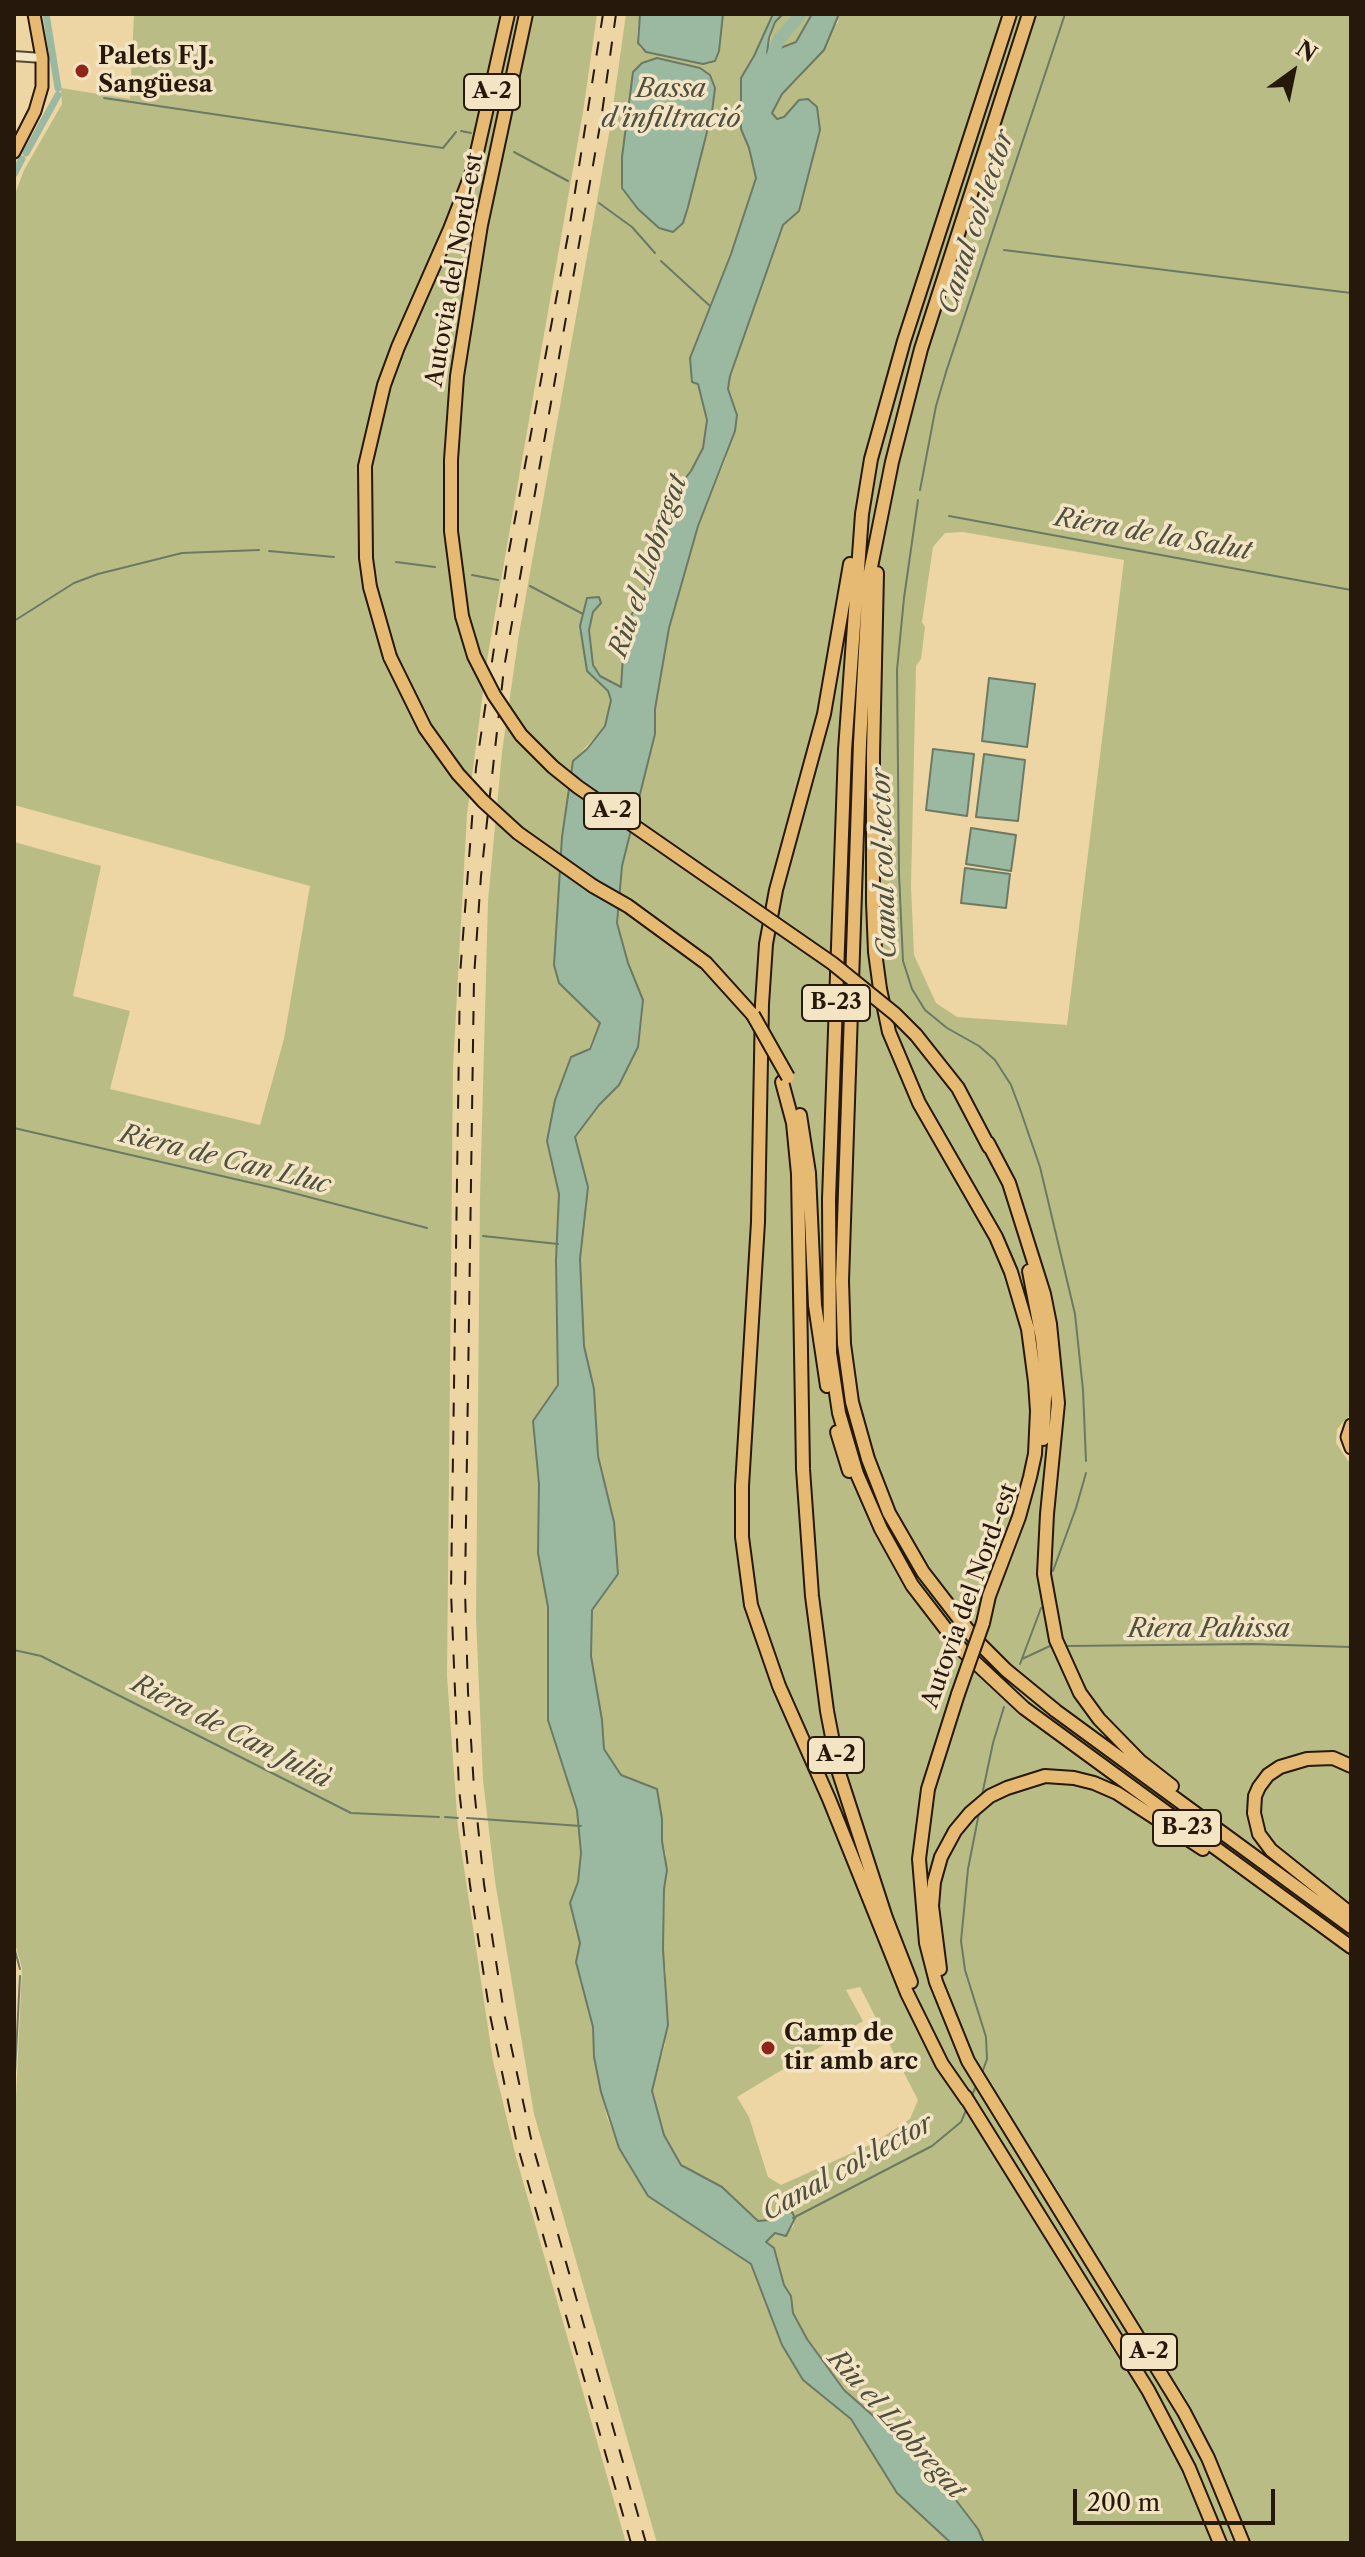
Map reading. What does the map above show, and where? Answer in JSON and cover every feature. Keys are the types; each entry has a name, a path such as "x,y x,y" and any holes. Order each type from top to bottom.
{"highway":[{"name":"Autovia del Nord-est","path":"508,14 473,170 384,385 365,466 366,558 370,587 390,657 425,728 466,783 518,833 726,987 750,1018 785,1080 798,1174 803,1469 812,1596 827,1711 839,1773 886,1918 946,2064 1148,2390 1189,2468 1220,2543"},
{"name":"Autovia del Nord-est","path":"526,14 481,225 457,376 451,460 451,531 462,616 474,656 494,695 521,735 578,787 832,963 886,1006 916,1035 958,1088 988,1143 1031,1277 1042,1338 1046,1405 1042,1452 1033,1496 947,1721 928,1789 919,1859 926,1943 949,2018 968,2061 1172,2390 1208,2458 1243,2543"},
{"name":"B-23","path":"1010,14 904,341 871,459 862,514 845,750 829,1199 830,1353 839,1413 857,1474 881,1529 912,1585 958,1646 1024,1708 1351,1947"},
{"name":"B-23","path":"1029,14 921,349 892,462 866,607 842,1281 844,1344 852,1402 868,1459 889,1513 938,1594 974,1638 1032,1693 1351,1927"},
{"path":"862,514 852,550 824,714 776,890 766,944 762,1004 759,1207 742,1537 747,1587 762,1643 829,1799 885,1941 946,2064"},
{"name":"A-2","path":"877,538 873,902 880,989 889,1032 919,1103 996,1237 1023,1310 1031,1348 1037,1411 1035,1454 1025,1500 989,1596 983,1623"},
{"path":"785,1080 801,1119 809,1173 815,1305 822,1360 841,1452 884,1549 912,1585"},
{"path":"988,1143 1009,1183 1031,1250 1047,1309 1056,1365 1058,1403 1044,1574 1049,1611 1061,1653 1089,1706 1140,1761 1351,1916"},
{"path":"1351,1766 1333,1758 1307,1759 1280,1767 1268,1775 1259,1787 1254,1813 1259,1834 1271,1850 1351,1916"},
{"path":"949,2018 933,1930 932,1893 946,1847 965,1818 995,1794 1017,1784 1045,1776 1094,1783 1117,1793 1213,1856 1265,1884"}],"main road":[{"path":"14,152 40,97 42,58 34,14"},
{"path":"1351,1425 1347,1437 1351,1448"}],"street":[{"path":"14,56 42,58"}],"shaded area":[{"path":"134,14 597,14 583,112 488,654 467,814 453,1067 447,1676 458,1828 493,2061 516,2157 626,2543 14,2543 14,2143 22,1968 14,1940 14,842 101,866 73,996 130,1011 110,1089 260,1125 284,1039 310,886 14,805 14,197 24,170 62,104 61,88 130,99"},
{"path":"626,14 640,14 637,34 640,48 646,52 710,64 719,51 723,14 773,14 741,78 741,129 756,177 731,254 690,358 707,420 703,448 691,471 670,498 643,595 625,626 622,688 600,676 593,665 589,630 593,612 587,598 587,671 608,691 611,700 605,726 573,761 562,837 554,965 559,983 600,1023 547,1141 559,1194 556,1260 558,1385 533,1421 539,1484 538,1553 548,1607 547,1668 564,1767 577,1810 581,1853 578,1882 570,1903 580,1943 576,1962 593,2027 594,2057 607,2117 633,2173 648,2196 751,2264 782,2345 832,2403 851,2419 897,2493 951,2543 657,2543 534,2114 495,1881 483,1780 476,1618 480,1197 488,901 502,752 519,634 610,128","holes":["633,72 712,112 683,223 622,187 622,157"]},
{"path":"783,14 812,14 796,43 767,53 775,22"},
{"path":"839,14 1351,14 1351,1414 1337,1429 1336,1443 1351,1465 1351,2543 984,2543 978,2529 881,2416 879,2421 844,2390 807,2339 793,2313 791,2296 784,2286 774,2248 765,2242 775,2233 782,2235 793,2227 795,2218 792,2213 781,2213 770,2220 758,2221 709,2179 681,2165 664,2135 654,2104 652,2091 665,2044 666,1973 663,1949 666,1854 657,1789 621,1775 604,1749 591,1656 592,1610 618,1574 614,1522 598,1456 594,1389 584,1346 580,1259 588,1187 575,1137 619,1085 643,1000 617,923 622,866 655,734 655,709 669,628 698,526 726,458 737,415 728,389 730,376 783,225 799,211 820,130 817,107 798,100 784,117 777,119 772,113 782,94 801,76 838,22","holes":["963,532 1124,560 1067,1025 957,1017 936,1003 914,955 911,886 916,666 921,659 925,627 922,622 933,547 945,533","860,1987 918,2100 910,2119 874,2143 781,2185 768,2177 749,2117 737,2097 863,2021 846,1990"]}],"water":[{"path":"640,14 723,14 715,61 703,64 646,52 638,43"},
{"path":"773,14 783,14 775,22 767,53 796,42 812,14 839,14 824,50 782,94 772,113 777,119 784,117 799,100 808,99 817,107 820,130 799,211 783,225 730,376 728,389 737,415 735,431 698,526 669,628 655,709 655,734 622,866 617,923 643,1000 638,1047 619,1085 575,1137 588,1187 580,1259 584,1346 594,1389 598,1456 614,1522 618,1574 592,1610 591,1656 604,1749 621,1775 657,1789 662,1819 667,1870 663,1949 668,2025 652,2091 664,2135 681,2165 722,2187 758,2221 792,2212 795,2218 786,2236 775,2233 766,2242 774,2248 784,2285 791,2296 793,2313 807,2339 844,2390 879,2421 882,2415 914,2445 978,2529 984,2543 951,2543 897,2493 851,2419 803,2380 782,2345 751,2264 648,2196 619,2148 601,2092 594,2057 593,2027 576,1962 580,1943 570,1903 578,1882 581,1853 577,1810 548,1720 548,1607 538,1553 539,1484 533,1421 558,1385 556,1260 559,1194 547,1141 555,1100 571,1057 590,1049 600,1023 559,983 554,965 562,837 573,761 605,726 611,700 608,691 587,671 580,626 587,598 599,597 601,603 593,612 589,630 593,665 600,676 621,687 625,626 643,595 670,498 691,471 703,448 707,420 698,384 692,382 690,358 731,254 756,178 741,129 741,78"},
{"name":"Bassa d'infiltració","path":"657,58 700,68 710,75 715,88 688,207 683,223 673,232 659,228 638,209 622,188 622,157 633,72 642,63"},
{"path":"989,678 1035,684 1027,747 982,741"},
{"path":"933,749 974,754 967,816 926,810"},
{"path":"984,754 1025,760 1018,821 976,817"},
{"path":"971,828 1016,835 1011,871 966,864"},
{"path":"965,868 1010,874 1006,908 961,903"}],"waterway":[{"path":"46,14 58,88"},
{"name":"Riu el Llobregat","path":"769,65 778,41 801,14"},
{"name":"Canal col·lector","path":"920,490 936,406 947,369 1065,14"},
{"path":"26,153 58,95"},
{"path":"104,98 443,148 456,132"},
{"path":"461,131 471,133"},
{"path":"514,152 568,181"},
{"path":"14,174 22,159"},
{"path":"599,203 632,227 655,253"},
{"path":"1004,250 1351,293"},
{"path":"661,261 710,306"},
{"name":"Canal col·lector","path":"918,500 897,670 903,961 912,989 925,1010 995,1060 1011,1085 1020,1109 1040,1167 1075,1314 1086,1461"},
{"name":"Riera de la Salut","path":"949,516 1351,590"},
{"path":"14,621 74,583 98,574 182,553 259,550"},
{"path":"269,551 334,557"},
{"path":"396,562 435,567"},
{"path":"472,575 498,580"},
{"path":"530,586 583,614"},
{"name":"Riera de Can Lluc","path":"14,1128 278,1189 427,1228"},
{"path":"483,1236 558,1244"},
{"name":"Canal col·lector","path":"1053,1571 1086,1473"},
{"name":"Canal col·lector","path":"1020,1664 1041,1608"},
{"name":"Riera Pahissa","path":"1067,1646 1253,1644 1351,1647"},
{"name":"Riera Pahissa","path":"1022,1659 1050,1646"},
{"name":"Riera de Can Julià","path":"14,1650 41,1656 351,1813 439,1817"},
{"name":"Canal col·lector","path":"982,1795 1004,1707"},
{"name":"Canal col·lector","path":"979,1813 968,1869 961,1941 965,1970 986,2037 987,2059 982,2073"},
{"name":"Riera de Can Julià","path":"445,1817 458,1818"},
{"name":"Riera de Can Julià","path":"467,1818 581,1826"},
{"path":"14,1947 20,1969"},
{"path":"14,2092 20,1976"},
{"name":"Canal col·lector","path":"971,2098 976,2086"},
{"name":"Canal col·lector","path":"793,2218 932,2146 961,2122 967,2108"}],"railway":[{"path":"603,14 569,230 507,562 476,768 460,975 451,1592 459,1789 490,2015 517,2144 631,2543"},
{"path":"616,14 601,120 504,668 481,876 474,977 465,1590 474,1788 484,1884 504,2013 532,2143 646,2543"}],"place":[{"name":"Palets F.J. Sangüesa","path":"82,71"},
{"name":"Camp de tir amb arc","path":"768,2048"}]}
